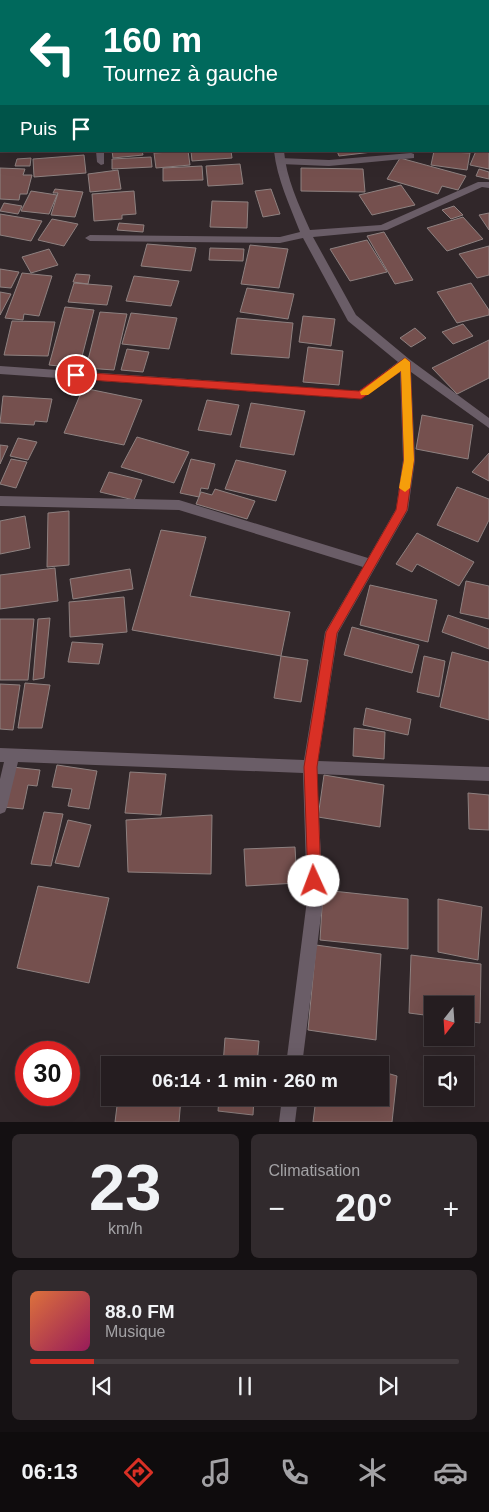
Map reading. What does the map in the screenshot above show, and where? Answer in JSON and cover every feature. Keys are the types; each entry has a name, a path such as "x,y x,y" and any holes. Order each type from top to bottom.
{"street":[{"path":"279,156 306,234 352,318 405,362 489,424"},
{"path":"90,238 280,240 306,234 383,228 481,184 489,185"},
{"path":"0,370 361,395 405,362"},
{"path":"295,1056 315,900 310,767 332,632 402,510 409,460 405,362"},
{"path":"0,501 179,505 371,564"},
{"path":"0,807 7,755 489,774"},
{"path":"287,1122 289,1106"}],"lane":[{"path":"100,152 101,162"},
{"path":"279,156 330,162 411,156"}],"building":[{"path":"112,152 142,152 143,155 113,158"},
{"path":"188,152 190,165 156,168 154,153"},
{"path":"191,152 231,152 232,158 192,161"},
{"path":"337,152 372,152 339,156"},
{"path":"434,152 470,153 467,170 431,165"},
{"path":"476,152 489,152 489,169 470,165"},
{"path":"84,155 86,173 34,177 33,159"},
{"path":"151,157 152,167 112,169 112,159"},
{"path":"31,158 30,166 15,166 17,159"},
{"path":"400,158 466,176 458,190 442,186 438,194 387,179"},
{"path":"240,164 243,184 208,186 206,166"},
{"path":"202,166 203,180 163,181 163,168"},
{"path":"0,168 25,169 23,175 32,175 27,194 20,194 19,200 0,199"},
{"path":"301,168 363,169 365,192 301,191"},
{"path":"479,169 489,172 489,179 476,176"},
{"path":"118,170 121,189 90,192 88,174"},
{"path":"401,185 415,205 372,215 359,195"},
{"path":"55,189 83,192 75,217 51,215 58,193 53,193"},
{"path":"271,189 280,214 263,217 255,191"},
{"path":"31,191 57,195 49,214 21,211"},
{"path":"134,191 136,214 122,215 122,219 94,221 92,194"},
{"path":"212,201 248,202 247,228 210,227"},
{"path":"4,203 22,206 18,214 0,211"},
{"path":"454,206 463,215 451,219 442,210"},
{"path":"489,213 489,230 479,215"},
{"path":"0,214 42,221 31,241 0,235"},
{"path":"463,217 483,239 447,251 427,228"},
{"path":"52,219 78,224 64,246 38,240"},
{"path":"119,223 144,225 143,232 117,230"},
{"path":"384,232 413,280 395,284 367,236"},
{"path":"367,240 387,272 350,281 330,249"},
{"path":"147,244 196,248 191,271 141,266"},
{"path":"250,245 288,249 279,288 241,284"},
{"path":"489,246 489,275 477,278 459,254"},
{"path":"210,248 244,249 243,261 209,260"},
{"path":"49,249 58,265 31,273 22,257"},
{"path":"0,269 19,272 11,288 0,287"},
{"path":"22,273 52,276 39,316 24,314 23,320 5,318"},
{"path":"76,274 90,275 88,284 73,282"},
{"path":"134,276 179,281 171,306 126,301"},
{"path":"74,283 112,286 107,305 68,302"},
{"path":"471,283 489,310 489,315 457,323 437,292"},
{"path":"247,288 294,294 288,319 240,312"},
{"path":"0,292 11,294 0,315"},
{"path":"65,307 94,310 79,368 49,365"},
{"path":"100,312 127,314 114,370 86,368"},
{"path":"131,313 177,318 169,349 122,344"},
{"path":"303,316 335,319 331,346 299,342"},
{"path":"237,318 293,323 289,358 231,354"},
{"path":"12,321 55,322 48,356 4,355"},
{"path":"463,324 473,336 453,344 442,332"},
{"path":"415,328 426,338 411,347 400,338"},
{"path":"489,340 489,378 457,394 432,368"},
{"path":"308,347 343,351 339,385 303,382"},
{"path":"127,349 149,352 143,372 121,370"},
{"path":"83,388 142,400 124,445 64,433"},
{"path":"3,396 52,399 47,422 35,421 34,425 0,423"},
{"path":"207,400 239,405 231,435 198,430"},
{"path":"251,403 305,411 294,455 240,447"},
{"path":"422,415 473,425 468,459 416,449"},
{"path":"137,437 189,452 174,483 121,467"},
{"path":"18,438 37,442 28,460 10,456"},
{"path":"0,445 8,446 0,464"},
{"path":"489,453 489,481 472,472"},
{"path":"11,459 27,462 16,488 0,484"},
{"path":"191,459 215,464 208,489 201,488 199,497 180,493"},
{"path":"236,460 286,471 276,501 225,489"},
{"path":"109,472 142,480 134,500 100,492"},
{"path":"457,487 489,499 489,520 478,542 437,525"},
{"path":"215,489 255,501 247,519 196,504 201,492 212,495"},
{"path":"69,511 69,565 47,567 48,513"},
{"path":"25,516 30,548 0,554 0,521"},
{"path":"161,530 206,537 190,596 290,612 281,656 132,630"},
{"path":"417,533 474,562 459,586 417,564 412,572 396,564"},
{"path":"55,568 58,601 0,609 0,575"},
{"path":"130,569 133,589 73,599 70,579"},
{"path":"466,581 489,586 489,619 460,613"},
{"path":"370,585 437,600 428,642 360,625"},
{"path":"124,597 127,632 70,637 69,602"},
{"path":"448,615 489,629 489,649 442,632"},
{"path":"50,618 44,678 33,680 38,619"},
{"path":"0,619 34,619 28,680 0,680"},
{"path":"352,627 419,645 412,673 344,655"},
{"path":"72,642 103,644 99,664 68,662"},
{"path":"452,652 489,662 489,720 440,707"},
{"path":"281,656 308,660 301,702 274,698"},
{"path":"424,656 445,661 439,697 417,692"},
{"path":"25,683 50,685 42,728 18,728"},
{"path":"0,684 20,685 13,730 0,729"},
{"path":"366,708 411,719 408,735 363,725"},
{"path":"354,728 385,732 384,759 353,756"},
{"path":"57,765 97,771 89,809 68,806 72,789 52,787"},
{"path":"12,767 40,770 37,786 28,785 23,809 3,807"},
{"path":"130,772 166,774 161,815 125,813"},
{"path":"324,775 384,785 380,827 318,817"},
{"path":"468,793 489,795 489,830 469,829"},
{"path":"44,812 63,814 51,866 31,864"},
{"path":"212,815 211,874 128,872 126,820"},
{"path":"68,820 91,825 79,867 55,863"},
{"path":"295,847 297,883 246,886 244,849"},
{"path":"38,886 109,898 89,983 17,968"},
{"path":"323,890 408,899 408,949 320,940"},
{"path":"438,899 482,907 478,960 438,952"},
{"path":"316,945 381,954 376,1040 308,1030"},
{"path":"411,955 481,964 480,1023 474,1022 474,996 424,996 424,1015 409,1013"},
{"path":"225,1038 259,1041 258,1056 224,1056"},
{"path":"389,1074 397,1076 392,1122 313,1122 315,1106 389,1106"},
{"path":"117,1106 180,1106 179,1122 115,1122"},
{"path":"218,1106 254,1106 253,1115 218,1111"}],"slow traffic":[{"path":"365,392 405,362 409,460 405,488"}],"route":[{"path":"76,375 361,395 405,362 409,460 402,510 332,632 310,767 314,881"}]}
